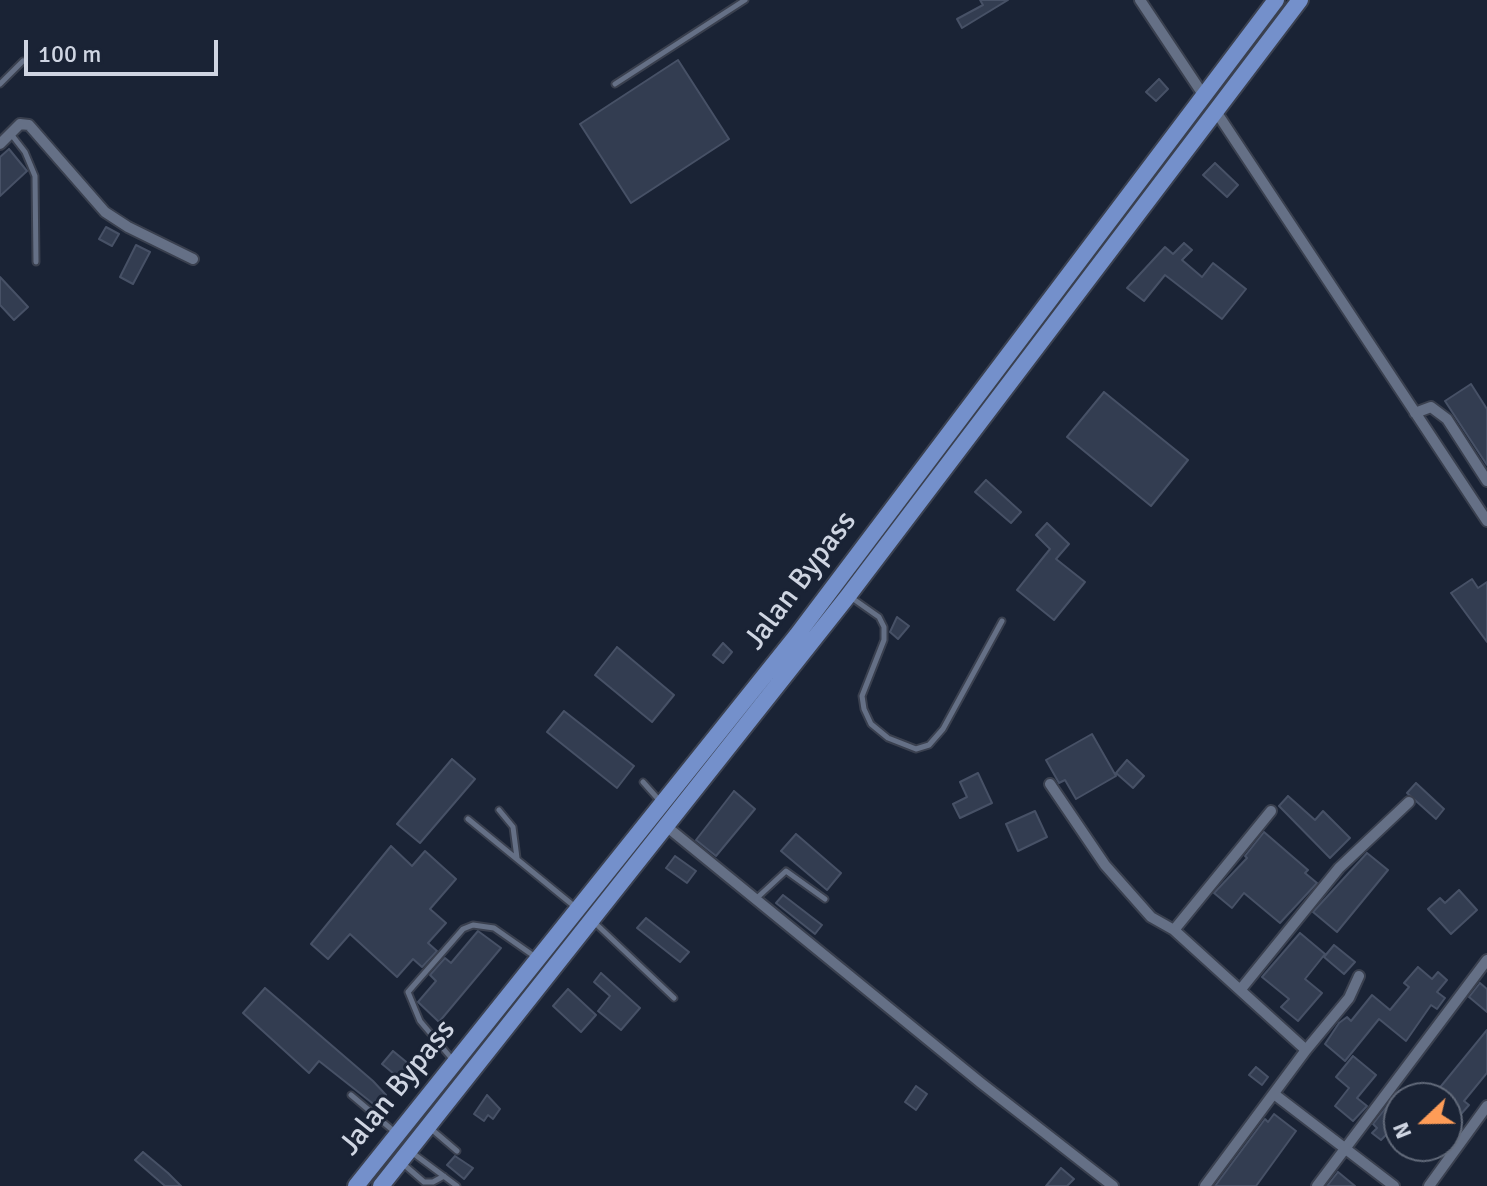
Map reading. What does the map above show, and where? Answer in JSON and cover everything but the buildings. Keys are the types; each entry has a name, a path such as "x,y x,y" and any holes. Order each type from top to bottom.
{"highway":[{"name":"Jalan Bypass","path":"356,1186 797,635 1276,0"},
{"name":"Jalan Bypass","path":"381,1186 848,596 1300,0"},
{"path":"516,987 531,999"}],"street":[{"path":"1140,0 1204,96"},
{"path":"1215,110 1487,521"},
{"path":"0,144 20,124 29,125 105,212 193,259"},
{"path":"1415,413 1431,407 1447,419 1487,481"},
{"path":"1050,784 1124,888 1151,917 1174,930 1306,1050"},
{"path":"1241,989 1339,868 1409,802"},
{"path":"1174,930 1271,811"},
{"path":"666,826 758,897 981,1083 1113,1186"},
{"path":"1317,1186 1487,960"},
{"path":"1205,1186 1306,1050 1349,998 1359,976"},
{"path":"1274,1094 1394,1186"},
{"path":"1429,1186 1487,1106"}],"lane":[{"path":"615,84 745,0"},
{"path":"0,84 23,61"},
{"path":"10,134 25,152 35,176 36,262"},
{"path":"848,596 879,617 884,627 884,640 862,696 864,709 871,724 888,738 916,749 929,745 943,729 1002,621"},
{"path":"643,782 663,803"},
{"path":"499,810 513,827 517,859"},
{"path":"468,819 578,909"},
{"path":"758,897 786,871 825,899"},
{"path":"593,922 674,998"},
{"path":"455,1063 420,1021 408,992 463,929 473,925 494,928 538,958"},
{"path":"351,1095 397,1134"},
{"path":"428,1127 457,1151"},
{"path":"405,1156 457,1186"},
{"path":"405,1156 424,1182 433,1182 444,1176"}]}
